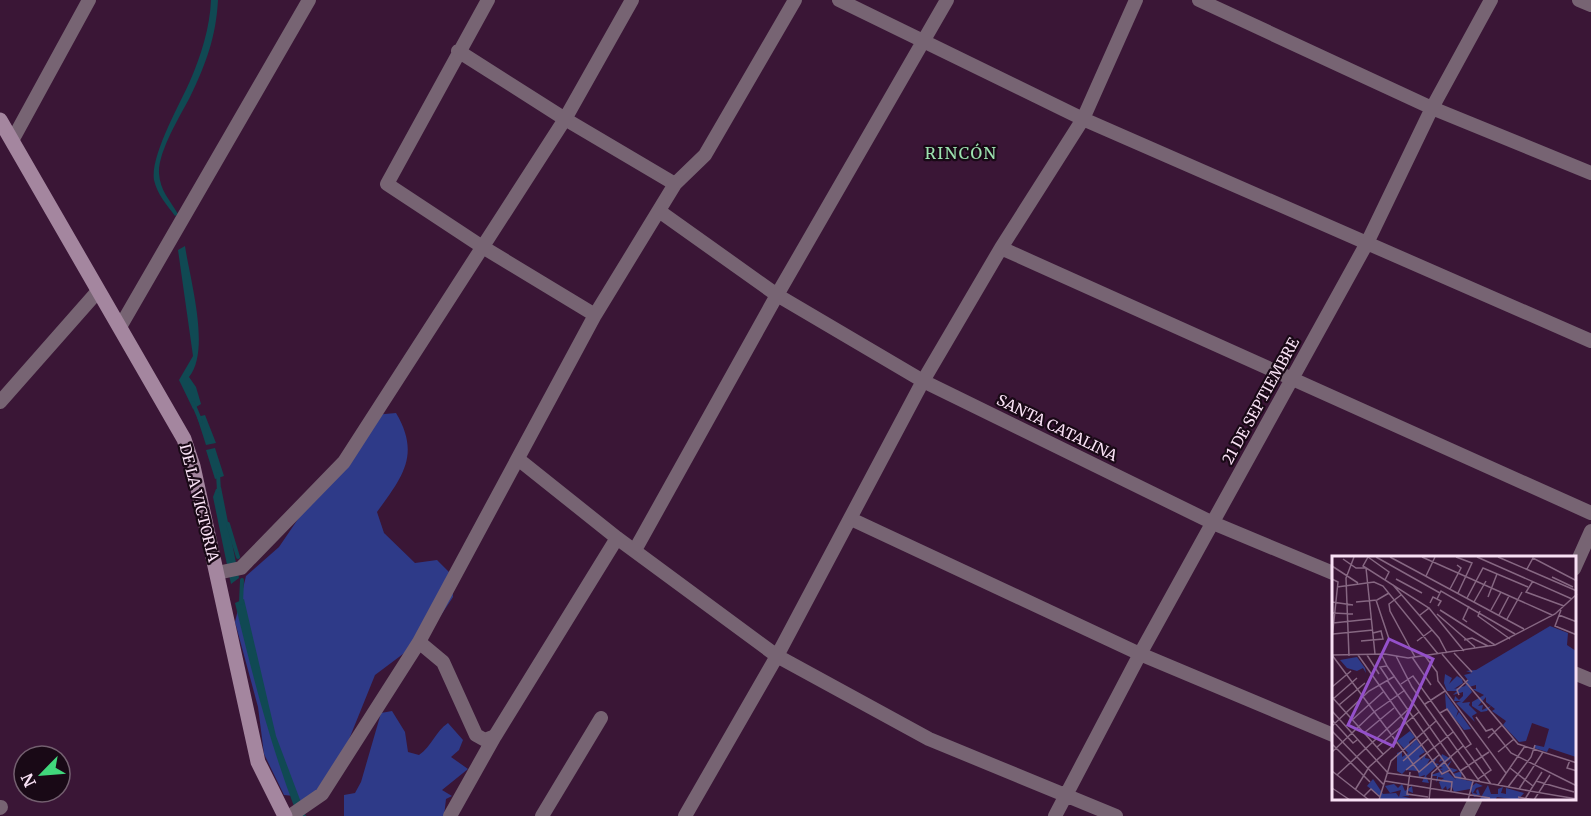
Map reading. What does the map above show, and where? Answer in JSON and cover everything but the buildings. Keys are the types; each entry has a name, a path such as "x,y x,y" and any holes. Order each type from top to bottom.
{"main road":[{"name":"DE LA VICTORIA","path":"0,120 184,439 217,573 258,762 285,816"}],"street":[{"path":"13,139 89,0"},
{"path":"120,327 309,0"},
{"path":"489,0 458,51 387,184 481,246 595,315"},
{"path":"217,573 241,568 344,462 481,246 565,119 632,0"},
{"path":"290,816 322,794 419,642 595,315 675,184 705,155 795,0"},
{"path":"839,0 1083,119 1591,341"},
{"path":"635,550 777,295 947,0"},
{"path":"685,816 777,656 923,381 1001,248 1083,119 1136,0"},
{"path":"1199,0 1432,108 1591,173"},
{"name":"21 DE SEPTIEMBRE","path":"1055,816 1140,654 1367,243 1432,108 1491,0"},
{"path":"1579,0 1591,5"},
{"path":"458,51 565,119 675,184"},
{"name":"SANTA CATALINA","path":"659,211 777,295 923,381 1213,523 1332,573"},
{"path":"1001,248 1591,513"},
{"path":"0,402 98,291"},
{"path":"518,459 617,538 777,656 929,739 1116,816"},
{"path":"851,519 1140,654 1332,735"},
{"path":"1576,567 1591,531"},
{"path":"450,816 497,733 617,538"},
{"path":"419,642 443,662 476,735 480,739 490,740 497,733"},
{"path":"1576,673 1591,680"},
{"path":"542,816 601,718"},
{"path":"1467,816 1474,801"}],"shaded area":[{"path":"211,0 218,0 209,50 196,85 166,145 160,164 161,185 178,214 175,216 157,190 154,170 161,144 201,52 209,21"},
{"path":"185,246 199,333 195,365 189,377 196,387 201,404 193,409 179,380 193,356 178,250"},
{"path":"396,413 407,441 408,454 401,476 377,512 384,533 415,563 437,560 452,575 453,597 427,636 375,675 333,779 307,807 294,796 284,795 264,754 258,707 235,622 246,576 279,547 358,431 374,415"},
{"path":"205,415 216,443 206,445 197,417"},
{"path":"215,448 224,476 215,479 206,450"},
{"path":"221,487 239,578 231,584 213,497 216,489"},
{"path":"244,599 276,736 302,805 295,809 269,732 235,603"},
{"path":"392,711 405,732 408,752 419,755 448,723 463,740 459,750 451,757 468,769 442,790 452,796 446,799 444,816 344,816 344,795 355,793 361,782 381,713"}],"waterway":[{"path":"193,403 201,422"},
{"path":"218,474 219,491"},
{"path":"228,524 238,557"},
{"path":"241,603 242,580"}],"district":[{"name":"RINCÓN","path":"961,153"}]}
